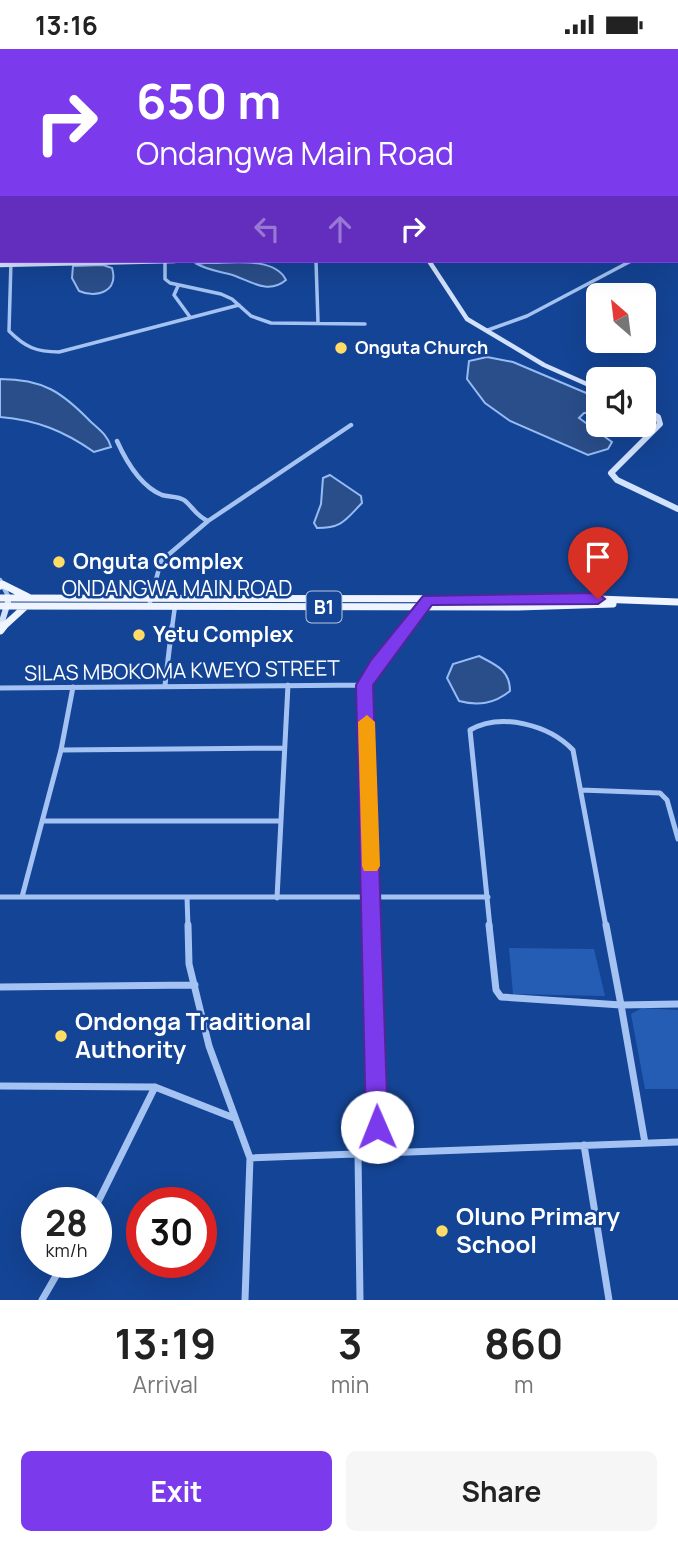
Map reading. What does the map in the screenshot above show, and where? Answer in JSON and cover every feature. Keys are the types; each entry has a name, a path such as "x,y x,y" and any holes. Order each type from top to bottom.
{"main road":[{"path":"0,629 29,602 1,583"},
{"name":"ONDANGWA MAIN ROAD","path":"4,602 426,603 518,607 678,602"},
{"name":"ONDANGWA MAIN ROAD","path":"149,603 175,606 250,602"}],"street":[{"path":"0,265 10,263 9,331 24,346 42,352 59,352 239,305"},
{"path":"165,263 165,279 178,286 214,292 232,299 251,316 271,323 365,324"},
{"path":"316,263 318,323"},
{"path":"430,263 463,315 544,365 586,384"},
{"path":"488,330 527,316 627,263"},
{"path":"178,286 174,295 190,317"},
{"path":"149,603 161,561 208,521 351,425"},
{"path":"648,437 611,473 617,479 678,509"},
{"path":"117,441 127,460 145,481 164,496 183,499 197,516 208,521"},
{"path":"0,629 4,602 1,583"},
{"path":"378,1152 365,685 376,665 426,603"},
{"path":"165,685 175,606"},
{"path":"277,898 288,685"},
{"name":"SILAS MBOKOMA KWEYO STREET","path":"0,688 365,685"},
{"path":"22,897 61,750 73,687"},
{"path":"645,1143 621,1005 573,750 556,734 535,725 519,723 473,726 470,730 496,990 502,997 621,1005 678,1004"},
{"path":"61,750 284,748"},
{"path":"581,790 660,793 667,800 676,819 678,839"},
{"path":"43,821 280,821"},
{"path":"0,897 488,897"},
{"path":"187,897 188,952 209,1046 250,1158 245,1300"},
{"path":"0,987 195,985"},
{"path":"0,1086 155,1087 234,1118"},
{"path":"105,1187 155,1087"},
{"path":"250,1158 678,1142"},
{"path":"584,1145 609,1300"},
{"path":"358,1153 360,1300"},
{"path":"42,1300 55,1278"}],"shaded area":[{"path":"197,264 261,264 280,272 286,280 272,287 258,285"},
{"path":"103,265 112,268 113,276 109,287 93,294 79,291 72,278 73,266"},
{"path":"487,357 513,362 586,393 586,413 579,418 586,423 586,437 605,437 612,442 608,449 588,455 510,421 485,403 467,379 469,361"},
{"path":"0,379 28,381 61,395 100,431 111,447 94,452 50,428 0,417"},
{"path":"330,475 361,496 362,503 338,524 317,528 314,523 321,504 323,478"},
{"path":"479,656 505,673 510,691 486,703 459,701 447,678 453,664"},
{"path":"509,948 594,949 605,996 513,994"},
{"path":"642,1008 678,1010 678,1089 645,1089 631,1014"}],"slow traffic":[{"path":"367,722 371,866"}],"place":[{"name":"Onguta Church","path":"341,348"},
{"name":"Onguta Complex","path":"59,562"},
{"name":"Yetu Complex","path":"139,635"},
{"name":"Ondonga Traditional Authority","path":"61,1036"},
{"name":"Oluno Primary School","path":"442,1231"}],"route":[{"path":"377,1127 365,685 376,665 428,600 598,599"}]}
